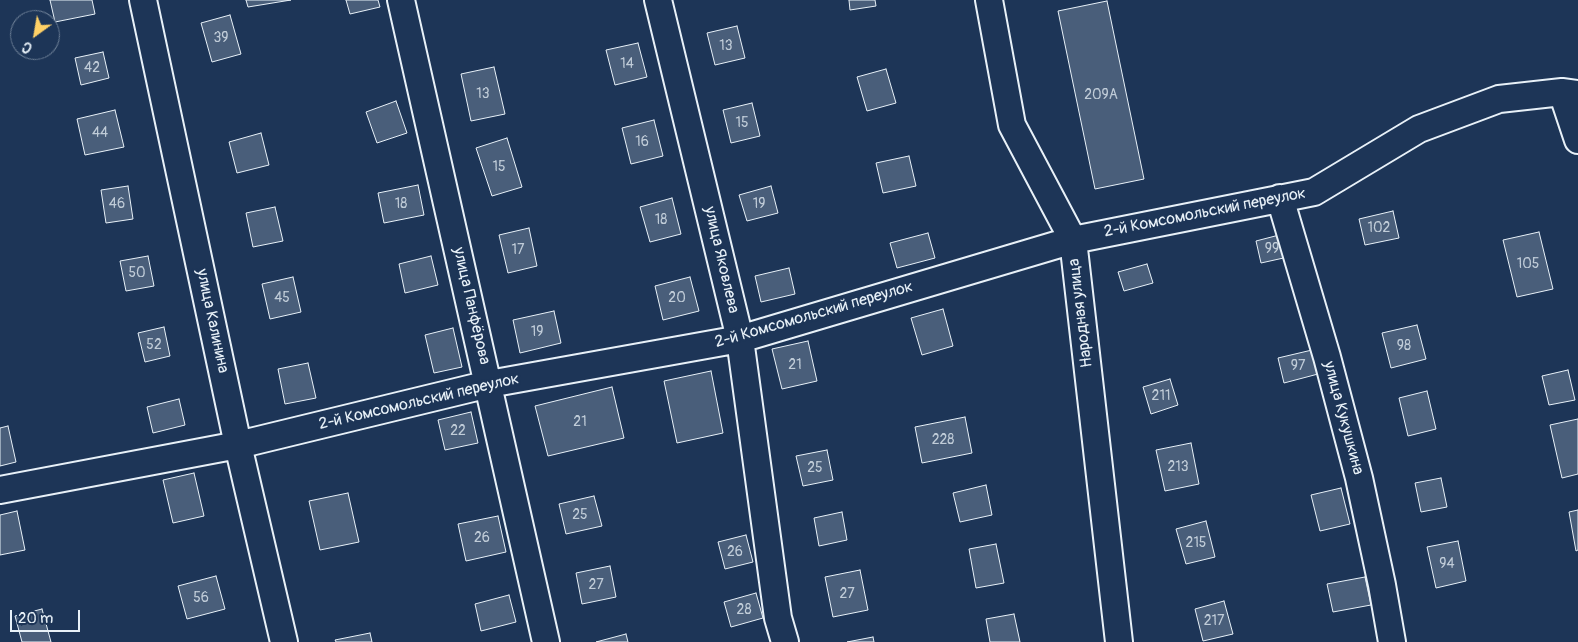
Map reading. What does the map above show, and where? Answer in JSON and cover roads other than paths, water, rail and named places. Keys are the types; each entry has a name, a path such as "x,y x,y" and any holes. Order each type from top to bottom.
{"street":[{"name":"улица Калинина","path":"143,0 238,445 284,642"},
{"name":"улица Панфёрова","path":"401,0 546,642"},
{"name":"улица Яковлева","path":"658,0 740,339 778,618 784,642"},
{"name":"Народная улица","path":"989,0 1012,125 1073,240 1119,642"},
{"name":"2-й Комсомольский переулок","path":"0,490 238,445 489,384 740,339 1073,240 1314,192 1420,128 1499,99 1570,93"},
{"path":"1570,93 1578,140"},
{"name":"улица Кукушкина","path":"1280,198 1327,357 1359,478 1392,642"}]}
